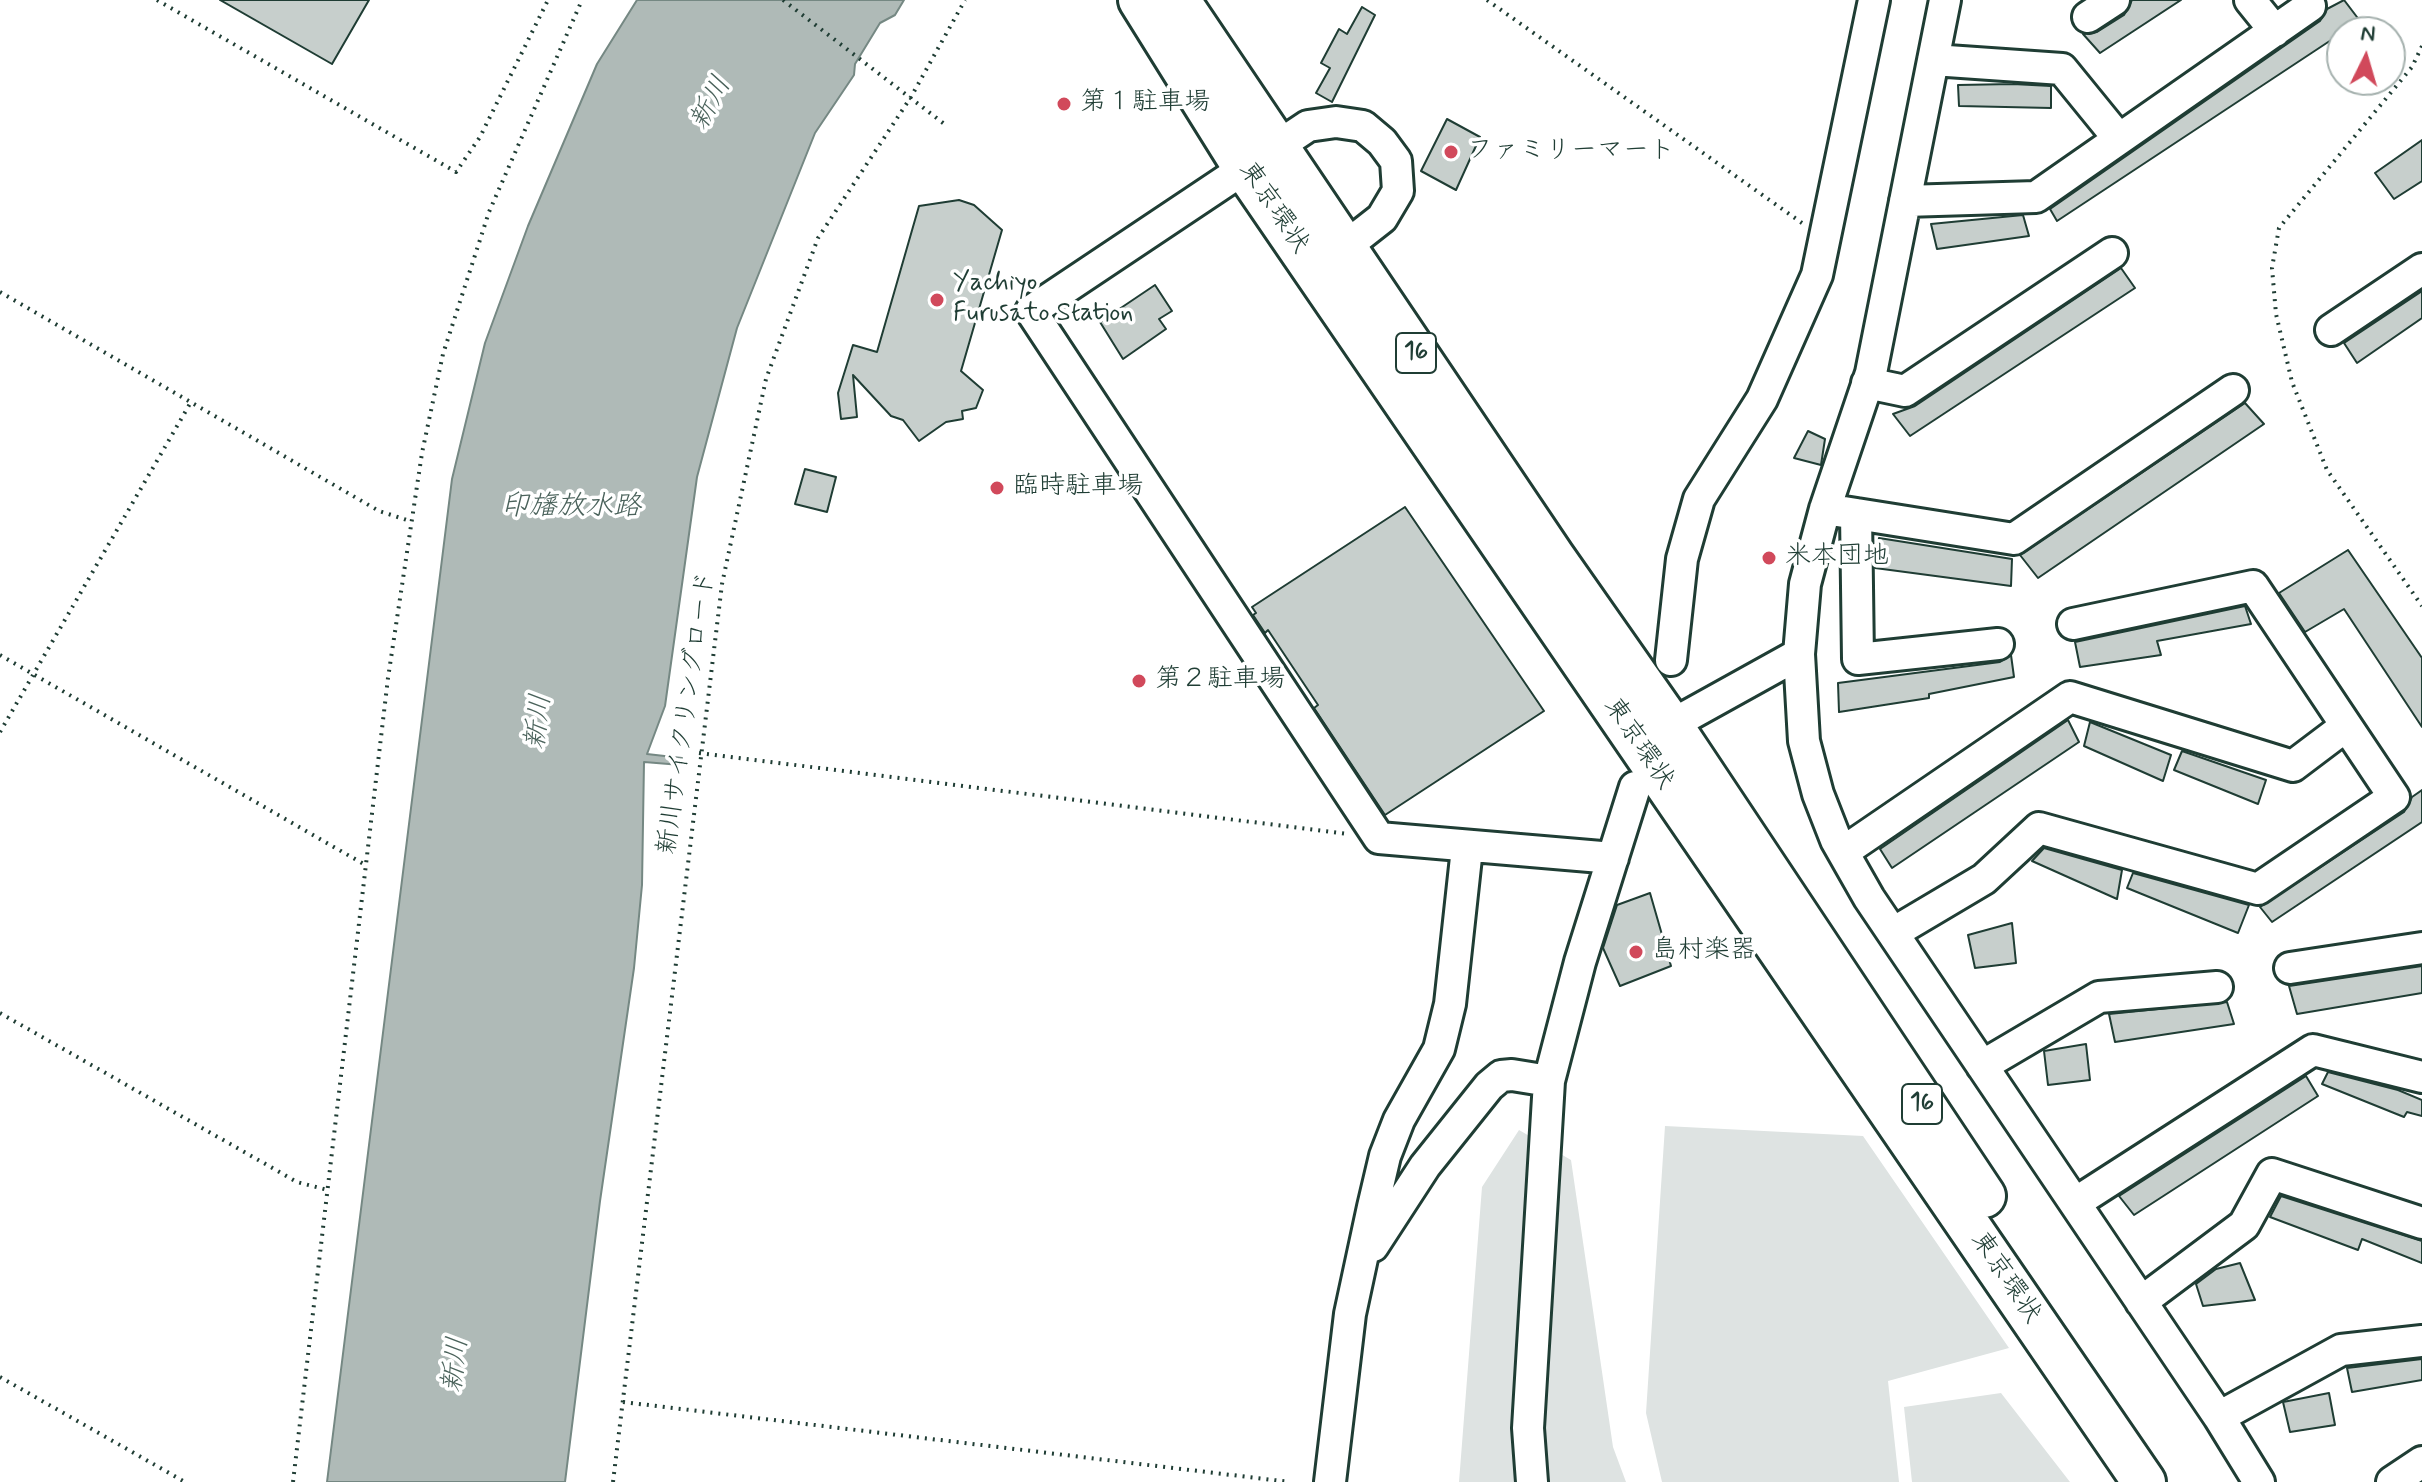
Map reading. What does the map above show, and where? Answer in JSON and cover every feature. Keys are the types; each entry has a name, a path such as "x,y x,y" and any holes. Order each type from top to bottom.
{"highway":[{"name":"東京環状","path":"1140,0 1261,160 1654,734 2176,1482"},
{"name":"東京環状","path":"1178,0 1261,160 1345,247 1553,557 1654,734 2144,1482"}],"street":[{"path":"1671,660 1682,559 1699,499 1762,399 1817,275 1874,0"},
{"path":"1945,0 1867,383 1825,509 1805,584 1799,654 1804,741 1818,794 1843,852 1893,933 2219,1417 2259,1482"},
{"path":"2088,17 2114,0"},
{"path":"2250,0 2275,31"},
{"path":"1905,201 2036,197 2310,6"},
{"path":"1933,60 2062,69 2119,139"},
{"path":"1345,247 1382,218 1398,191 1396,161 1382,142 1363,126 1336,122 1308,126 1031,311 1379,838 1467,848 1490,846 1613,858"},
{"path":"1867,383 1905,391 2112,253"},
{"path":"2331,330 2422,269"},
{"path":"1825,509 2014,539 2233,390"},
{"path":"1856,514 1858,659 1998,644"},
{"path":"1893,933 1984,879 2039,828 2258,889 2394,797 2253,586 2073,624"},
{"path":"1654,734 1799,654"},
{"path":"1843,852 2070,697 2293,766 2346,726"},
{"path":"1532,1482 1528,1428 1549,1081 1635,787"},
{"path":"1330,1482 1350,1314 1385,1156 1399,1120 1439,1049 1450,1004 1467,848"},
{"path":"2290,968 2422,948"},
{"path":"1982,1066 2099,997 2217,987"},
{"path":"2075,1203 2313,1050 2422,1077"},
{"path":"1360,1269 1425,1166 1489,1086 1501,1076 1512,1075 1549,1081"},
{"path":"2141,1302 2244,1225 2272,1174 2422,1223"},
{"path":"2219,1417 2341,1350 2422,1341"},
{"path":"2392,1482 2422,1462"}],"path":[{"path":"157,0 456,172 480,137 548,0"},
{"path":"293,1482 388,678 410,521 443,354 489,212 582,0"},
{"path":"783,0 947,126"},
{"name":"新川サイクリングロード","path":"613,1482 699,753 725,569 766,379 818,238 911,97 965,0"},
{"path":"1487,0 1824,238"},
{"path":"2422,46 2412,67 2279,228 2272,268 2276,314 2292,382 2327,470 2422,606"},
{"path":"0,292 379,511 410,521"},
{"path":"0,732 191,402"},
{"path":"0,655 367,866"},
{"path":"699,753 1379,838"},
{"path":"0,1013 297,1182 328,1190"},
{"path":"0,1377 185,1482"},
{"path":"623,1402 1290,1482"}],"shaded area":[{"path":"1665,1126 1863,1136 2009,1348 1888,1381 1899,1482 1662,1482 1646,1413"},
{"path":"1519,1130 1571,1160 1613,1447 1626,1482 1459,1482 1482,1187"},
{"path":"2001,1393 2070,1482 1912,1482 1904,1407"}],"water":[{"name":"印旛放水路","path":"637,0 904,0 895,15 880,23 855,64 854,75 815,133 737,328 697,477 665,706 647,754 682,758 681,765 644,762 642,885 634,968 600,1201 565,1482 327,1482 452,479 485,343 528,226 597,64"}],"building":[{"path":"220,0 369,0 332,64"},
{"path":"2132,0 2181,0 2100,53 2083,34 2097,32 2124,15"},
{"path":"2344,0 2356,16 2326,16 2326,43 2057,221 2050,209 2320,21 2327,9"},
{"path":"1362,7 1375,15 1332,102 1316,93 1330,68 1321,63 1339,29 1347,34"},
{"path":"1958,85 2051,86 2051,108 1959,106"},
{"path":"1447,119 1480,137 1456,190 1421,171"},
{"path":"2422,140 2422,181 2394,199 2375,173"},
{"name":"Yachiyo Furusato Station","path":"959,200 974,205 1002,230 961,371 983,390 976,408 962,411 963,419 946,422 919,441 903,420 891,416 853,375 857,417 841,419 838,393 853,345 877,352 919,206"},
{"path":"2023,215 2029,236 1937,249 1931,224"},
{"path":"2121,268 2135,288 1910,436 1893,414 1915,406"},
{"path":"1155,285 1172,311 1159,319 1166,329 1123,359 1100,322"},
{"path":"2422,291 2422,318 2357,363 2344,343"},
{"path":"2245,403 2264,424 2038,578 2020,555"},
{"path":"1808,431 1825,439 1821,465 1794,458"},
{"path":"805,469 836,477 827,512 795,504"},
{"path":"1405,507 1544,711 1385,815 1314,708 1318,705 1268,630 1265,633 1253,615 1256,613 1252,607"},
{"path":"1879,538 2012,559 2011,586 1875,568"},
{"path":"2348,550 2422,658 2422,727 2344,609 2305,632 2279,593"},
{"path":"2245,606 2251,624 2157,641 2161,655 2080,667 2075,642"},
{"path":"2011,655 2014,677 1929,694 1929,698 1839,712 1838,683 2000,662"},
{"path":"2068,720 2079,742 1892,868 1880,849"},
{"path":"2090,722 2171,755 2163,781 2084,746"},
{"path":"2182,751 2266,780 2258,804 2174,770"},
{"path":"2422,790 2422,822 2272,922 2260,907 2404,812 2412,797"},
{"path":"2044,848 2122,870 2117,899 2032,861"},
{"path":"2133,873 2249,905 2238,933 2127,888"},
{"name":"島村楽器","path":"1650,893 1671,966 1620,986 1603,948 1617,905"},
{"path":"2012,923 2016,963 1975,968 1968,935"},
{"path":"2422,966 2422,993 2297,1014 2289,986"},
{"path":"2227,1002 2234,1024 2115,1042 2109,1014"},
{"path":"2086,1044 2090,1080 2048,1085 2044,1051"},
{"path":"2328,1072 2398,1090 2422,1100 2422,1116 2407,1112 2404,1117 2322,1084"},
{"path":"2306,1076 2318,1096 2134,1215 2119,1196"},
{"path":"2281,1196 2422,1241 2422,1263 2362,1239 2358,1250 2270,1217"},
{"path":"2240,1263 2255,1300 2203,1306 2196,1284 2216,1269"},
{"path":"2422,1359 2422,1380 2352,1392 2347,1368"},
{"path":"2329,1393 2335,1425 2290,1432 2283,1402"}],"place":[{"name":"第１駐車場","path":"1064,104"},
{"name":"ファミリーマート","path":"1451,152"},
{"name":"Yachiyo Furusato Station","path":"937,300"},
{"name":"臨時駐車場","path":"997,488"},
{"name":"米本団地","path":"1769,558"},
{"name":"第２駐車場","path":"1139,681"},
{"name":"島村楽器","path":"1636,952"}],"water label":[{"name":"新川","path":"712,104"},
{"name":"新川","path":"540,722"},
{"name":"新川","path":"457,1365"}]}
